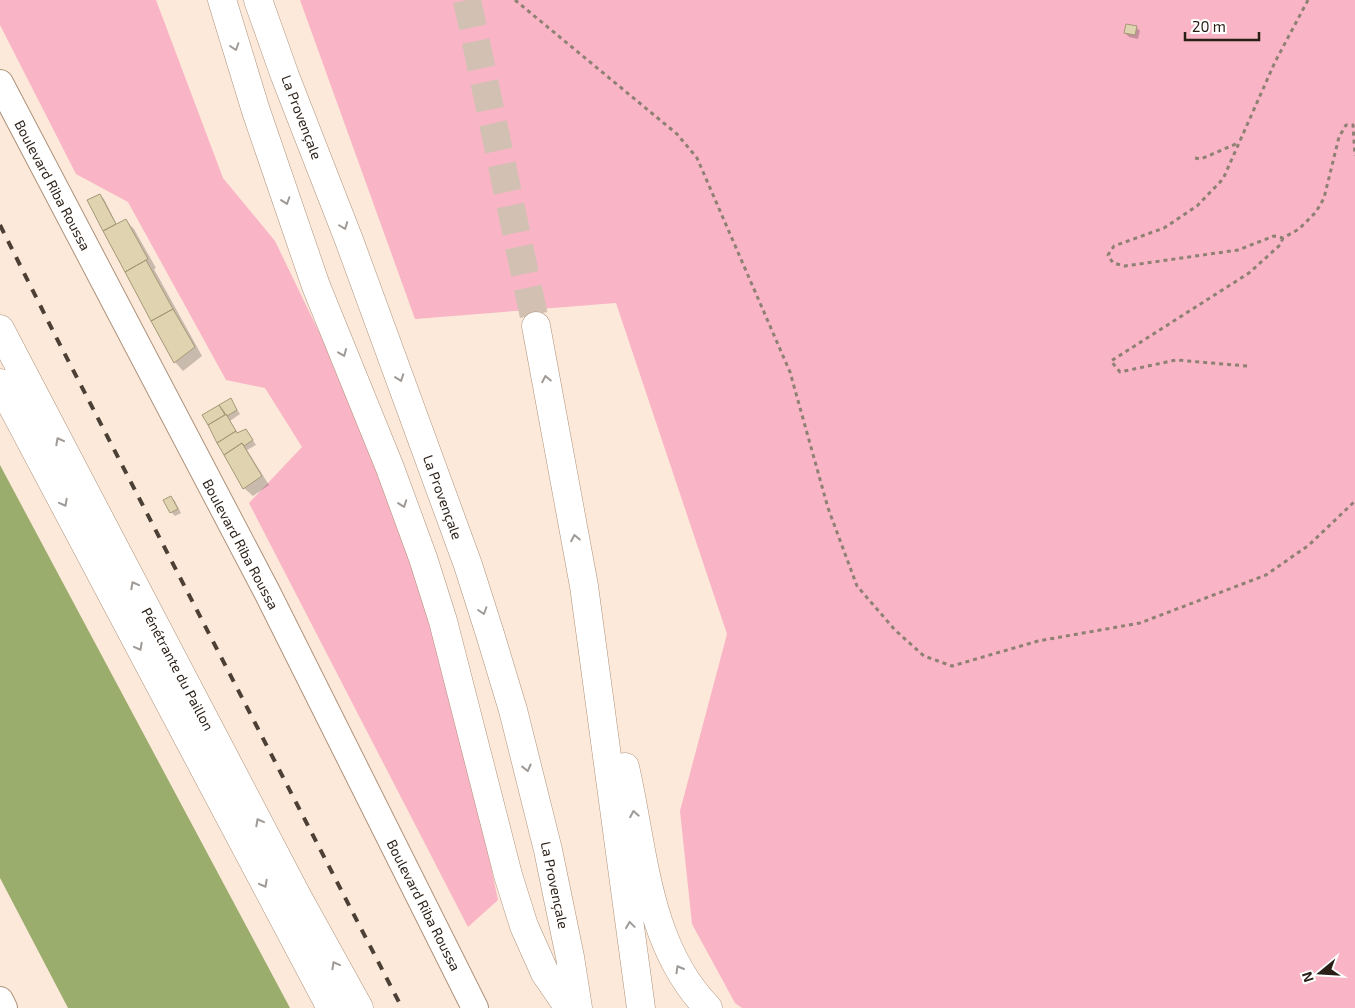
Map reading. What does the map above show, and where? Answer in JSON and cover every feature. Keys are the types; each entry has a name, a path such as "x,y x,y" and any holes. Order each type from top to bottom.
{"main road":[{"path":"222,0 256,111 309,268 390,468 429,576 453,658 508,875 524,926 546,973 569,1008"},
{"name":"La Provençale","path":"258,0 285,76 349,240 468,565 488,625 513,710 548,850 570,957 578,1008"},
{"path":"536,326 584,586 626,770 648,886 656,916 670,953 688,983 708,1008"},
{"name":"Pénétrante du Paillon","path":"0,329 297,896 359,1008"},
{"name":"Pénétrante du Paillon","path":"0,383 331,1008"},
{"path":"584,586 641,1008"}],"street":[{"name":"Boulevard Riba Roussa","path":"0,82 267,592 475,1008"},
{"path":"0,1000 4,1008"}],"path":[{"path":"515,0 677,134 697,158 790,372 828,508 858,586 895,630 924,656 952,666 1038,641 1140,623 1266,575 1310,544 1355,501"},
{"path":"1283,238 1274,236 1238,250 1125,266 1113,263 1108,255 1114,246 1164,228 1197,206 1223,178 1275,62 1308,0"},
{"path":"1247,366 1176,360 1120,372 1111,361 1249,273 1280,245 1283,238 1299,229 1316,212 1324,198 1339,137 1346,125 1353,125 1355,156"},
{"path":"1195,158 1201,159 1238,143"}],"shaded area":[{"path":"0,0 156,0 223,178 275,241 347,390 417,567 466,749 498,900 468,927 249,503 302,447 265,388 226,380 128,202 76,174 0,25"},
{"path":"300,0 1355,0 1355,1008 742,1008 735,1003 692,924 680,811 727,634 616,303 415,319"},
{"path":"0,465 290,1008 68,1008 0,878"}],"building":[{"path":"1126,24 1137,26 1135,35 1124,33"},
{"path":"100,194 116,224 103,231 87,200"},
{"path":"126,219 148,259 125,272 103,231"},
{"path":"146,260 173,309 151,321 125,272"},
{"path":"173,309 195,347 174,363 151,321"},
{"path":"231,398 237,410 227,416 219,405"},
{"path":"219,405 225,415 208,425 202,415"},
{"path":"226,414 236,431 217,443 208,425"},
{"path":"246,429 253,440 244,446 242,443 224,455 217,443 236,431 237,433"},
{"path":"242,443 262,476 243,489 224,455"},
{"path":"171,496 178,509 170,513 163,500"}],"tunnel":[{"path":"467,0 536,326"}],"railway":[{"path":"0,225 402,1008"}]}
